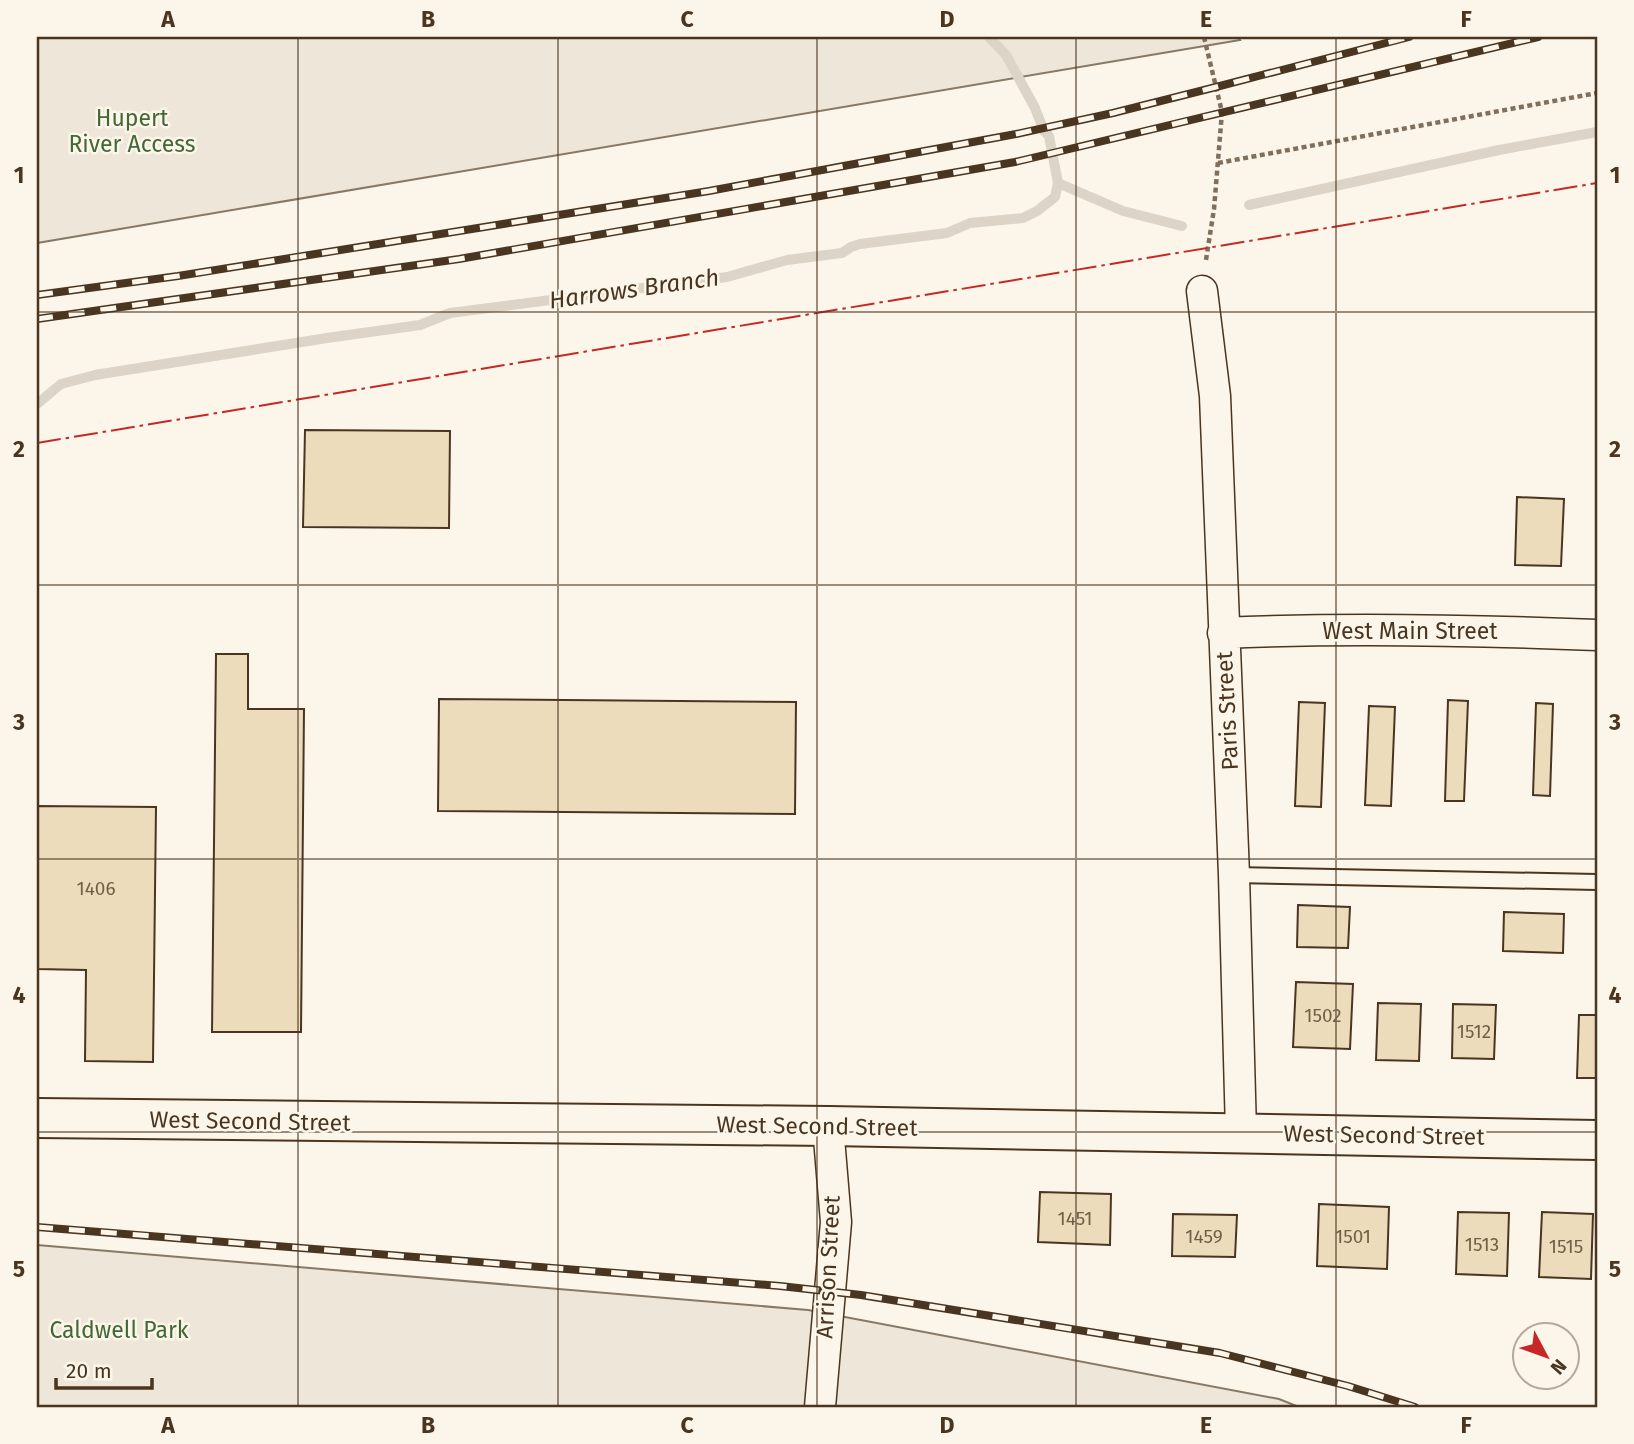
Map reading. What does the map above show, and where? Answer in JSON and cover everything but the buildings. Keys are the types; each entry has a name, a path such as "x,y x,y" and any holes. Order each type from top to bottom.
{"main road":[{"name":"West Second Street","path":"37,1118 828,1126 1597,1140"}],"street":[{"name":"Paris Street","path":"1202,291 1215,396 1241,1132"},
{"name":"West Main Street","path":"1223,633 1448,629 1597,635"},
{"name":"Arrison Street","path":"820,1407 836,1222 828,1126"}],"lane":[{"path":"1234,875 1597,882"}],"path":[{"path":"1202,291 1214,209 1222,112 1204,37"},
{"path":"1218,163 1597,93"}],"green space":[{"name":"Hupert River Access","path":"37,37 1238,37 1240,40 37,243"},
{"name":"Caldwell Park","path":"37,1245 808,1310 1279,1399 1299,1407 37,1407"}],"waterway":[{"name":"Harrows Branch","path":"37,404 61,384 95,375 420,325 450,313 727,277 787,260 842,253 860,244 947,233 970,223 1023,218 1055,197 1058,183 1049,136 1006,55 989,37"},
{"path":"1249,205 1499,150 1597,132"},
{"path":"1058,183 1123,211 1182,226"}],"railway":[{"path":"37,295 178,276 709,191 1016,134 1113,113 1409,37"},
{"path":"37,319 459,259 1015,162 1538,37"},
{"path":"37,1227 780,1286 861,1295 1220,1353 1348,1386 1415,1407"}],"power":[{"path":"37,443 1597,183"}]}
